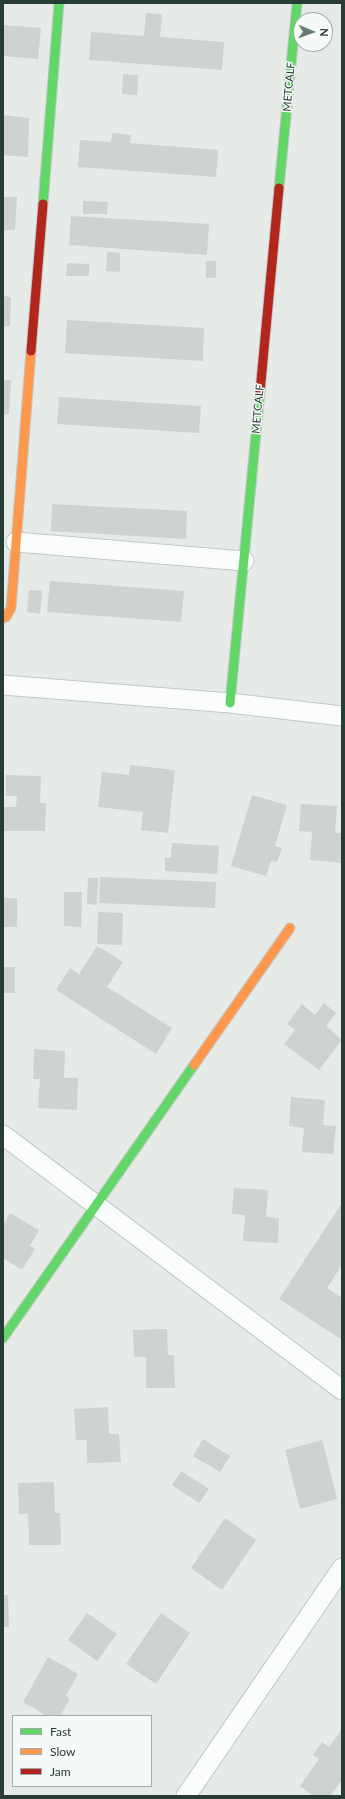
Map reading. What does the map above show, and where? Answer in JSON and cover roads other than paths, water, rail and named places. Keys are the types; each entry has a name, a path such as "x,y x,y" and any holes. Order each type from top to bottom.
{"street":[{"path":"3,618 6,617 11,608 59,3"},
{"name":"METCALF","path":"230,703 297,3"},
{"path":"16,542 244,561"},
{"path":"3,685 230,703 342,716"},
{"path":"3,1338 95,1204 290,928"},
{"path":"3,1135 342,1390"},
{"path":"186,1796 342,1568"}]}
